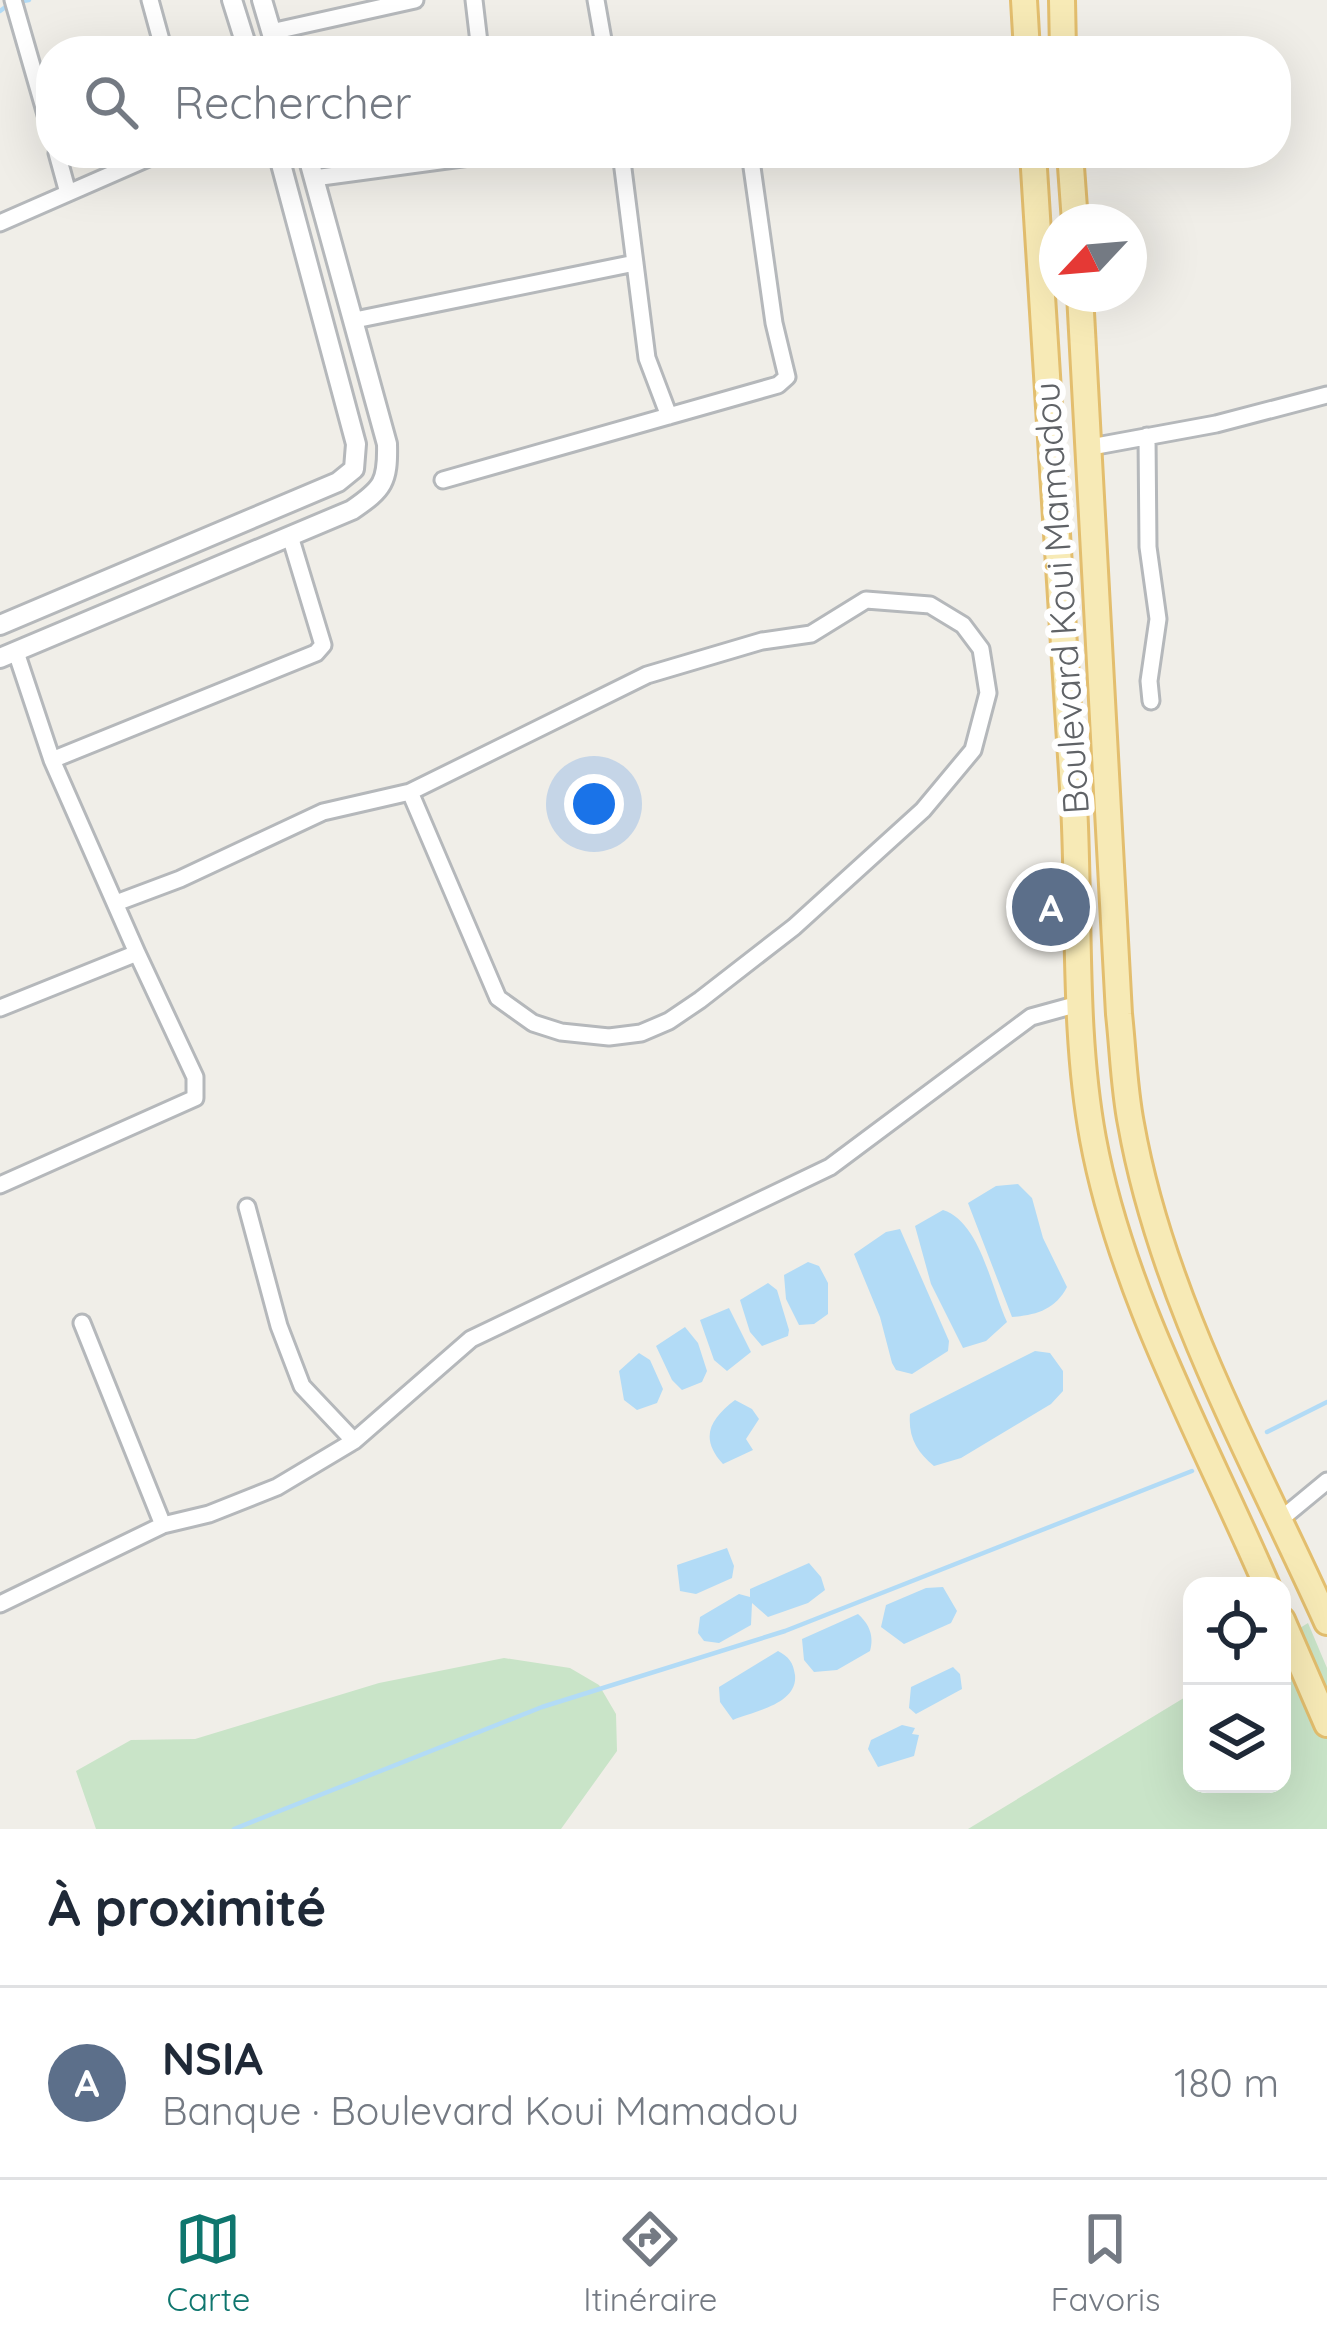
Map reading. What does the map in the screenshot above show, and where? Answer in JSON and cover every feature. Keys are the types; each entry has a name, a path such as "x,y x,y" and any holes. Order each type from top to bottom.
{"main road":[{"path":"1024,0 1026,36"},
{"path":"1062,0 1063,36"},
{"name":"Boulevard Koui Mamadou","path":"1034,168 1093,1139 1118,1232 1146,1310 1263,1577"},
{"path":"1071,168 1074,204"},
{"name":"Boulevard Koui Mamadou","path":"1081,312 1119,1014 1131,1124 1157,1224 1185,1305 1327,1622"},
{"path":"1291,1639 1324,1708"}],"street":[{"path":"13,0 36,80"},
{"path":"150,0 160,36"},
{"path":"232,0 243,36"},
{"path":"262,0 272,36"},
{"path":"294,36 415,0"},
{"path":"474,0 478,36"},
{"path":"596,0 602,36"},
{"path":"61,168 68,193"},
{"path":"0,224 126,168"},
{"path":"0,625 338,482 354,469 356,444 282,168"},
{"path":"0,1185 195,1098 195,1077 8,655 352,510 378,492 388,471 387,444 311,168"},
{"path":"314,178 386,168"},
{"path":"623,168 647,358 669,416"},
{"path":"443,480 778,385 787,376 774,323 752,168"},
{"path":"355,320 635,263"},
{"path":"1091,447 1327,395"},
{"path":"1147,436 1149,563 1158,619 1149,681 1151,700"},
{"path":"354,469 378,492"},
{"path":"52,760 316,653 322,645 290,536"},
{"path":"116,903 180,879 323,812 410,792 647,675 762,640 811,634 866,599 930,605 963,625 981,649 988,693 973,750 922,810 794,927 684,1011 641,1033 609,1037 561,1032 510,1011 498,998 410,792"},
{"path":"0,1008 137,952"},
{"path":"0,1604 163,1526 277,1487 354,1441 471,1339 830,1167 1031,1017 1082,1004"},
{"path":"248,1207 278,1327 302,1386 354,1441"},
{"path":"82,1323 163,1526"},
{"path":"1281,1519 1327,1481"}],"green space":[{"path":"1308,1623 1327,1668 1327,1829 968,1829 1183,1698 1183,1793 1291,1793 1291,1633"},
{"path":"504,1658 570,1668 599,1685 616,1714 617,1751 561,1829 96,1829 76,1771 131,1740 195,1739 379,1683"}],"water":[{"path":"1018,1184 1032,1198 1043,1238 1067,1287 1044,1310 1012,1317 968,1203 996,1186"},
{"path":"943,1210 956,1217 975,1241 1007,1322 986,1341 963,1348 931,1284 915,1226"},
{"path":"900,1229 949,1341 948,1351 912,1374 896,1370 892,1363 880,1317 854,1254 886,1232"},
{"path":"808,1262 819,1266 828,1283 828,1314 814,1324 799,1325 786,1299 784,1275"},
{"path":"768,1283 777,1290 789,1330 788,1336 762,1346 750,1332 740,1300"},
{"path":"729,1308 751,1352 727,1371 714,1360 700,1320"},
{"path":"685,1327 698,1343 707,1371 702,1382 682,1390 656,1346"},
{"path":"1035,1351 1050,1353 1063,1371 1063,1391 1051,1404 961,1458 934,1466 928,1461 912,1437 910,1414"},
{"path":"639,1353 650,1360 663,1389 657,1403 637,1410 624,1400 619,1371"},
{"path":"735,1400 759,1419 746,1439 753,1450 723,1464 711,1446 711,1429"},
{"path":"727,1548 734,1566 732,1578 696,1594 680,1591 677,1565"},
{"path":"809,1563 825,1590 808,1603 768,1617 752,1603 751,1625 719,1643 704,1641 698,1633 700,1617 739,1594 750,1597 750,1589"},
{"path":"943,1587 957,1611 951,1623 904,1644 881,1627 886,1605 926,1588"},
{"path":"858,1614 870,1631 870,1651 837,1670 814,1672 804,1660 802,1639"},
{"path":"778,1651 794,1670 790,1693 733,1720 720,1702 719,1687"},
{"path":"953,1667 960,1674 962,1689 916,1714 909,1708 911,1687"},
{"path":"902,1725 915,1728 912,1734 919,1735 914,1756 878,1767 868,1749 871,1740"}],"waterway":[{"path":"0,11 29,0"},
{"path":"1267,1432 1327,1402"},
{"path":"234,1829 542,1707 785,1631 1192,1471"}],"place":[{"name":"NSIA","path":"1051,907"}]}
